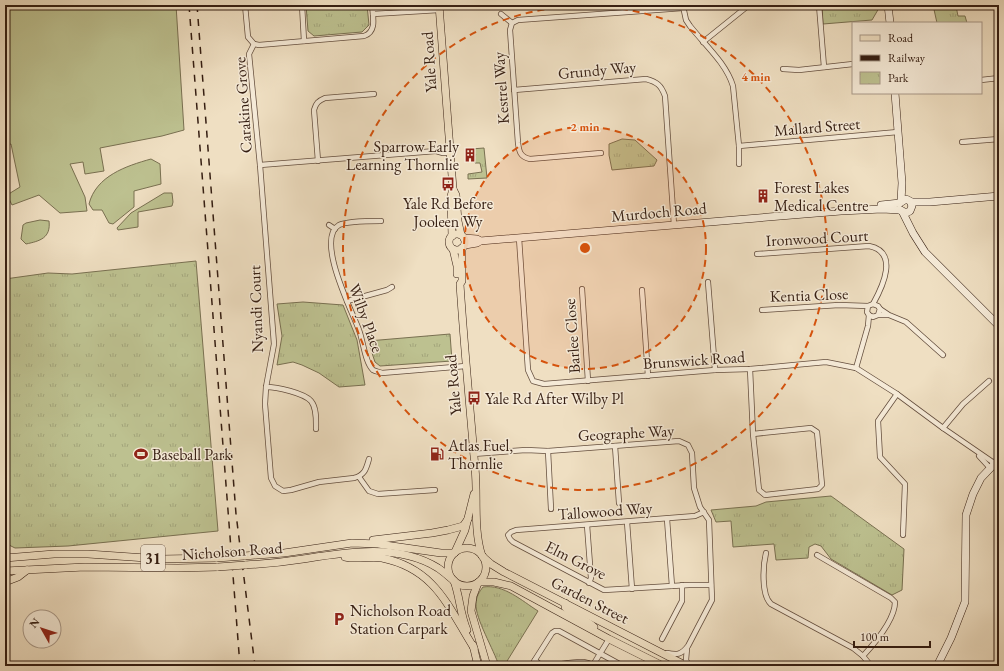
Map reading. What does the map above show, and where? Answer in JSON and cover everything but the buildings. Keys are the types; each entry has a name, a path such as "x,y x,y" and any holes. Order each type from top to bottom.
{"main road":[{"path":"888,5 890,22"},
{"name":"Yale Road","path":"439,8 449,150 453,189 456,195 458,221 463,242 462,281 460,284"},
{"path":"895,94 902,183 901,206 917,240 930,257 999,326"},
{"path":"902,183 910,206 911,227"},
{"name":"Yale Road","path":"452,236 451,196 453,189"},
{"name":"Murdoch Road","path":"463,242 477,239 480,241 519,238 841,211 876,205 901,206 906,212 910,206 930,202 999,196"},
{"name":"Murdoch Road","path":"901,206 906,199 910,206"},
{"path":"457,234 463,242 458,250 453,249 449,243 452,236 457,234"},
{"name":"Yale Road","path":"453,249 457,266 458,281 460,284 476,484 478,540 482,556"},
{"path":"936,666 951,638 965,602 966,515 973,494 981,478 994,463"},
{"name":"Yale Road","path":"454,552 463,536 476,484"},
{"path":"352,543 432,533 462,526 468,519"},
{"name":"Nicholson Road","path":"7,557 54,554 88,554 161,559 217,558 284,553 352,543 378,544 441,553 454,552"},
{"name":"31","path":"478,666 474,648 462,616 457,588 448,566 454,552 462,549 472,549 482,556"},
{"name":"Nicholson Road","path":"5,571 85,567 218,567 284,562 364,551 400,555 425,562 438,568 454,580"},
{"name":"31","path":"337,554 347,558 382,558 396,562 418,573 438,591 446,601 474,648"},
{"path":"482,556 485,570 473,596 472,612 487,666"},
{"name":"Garden Street","path":"482,556 498,569 688,666"},
{"path":"5,582 18,578 28,570"},
{"name":"31","path":"454,580 465,586 479,582"},
{"name":"Garden Street","path":"479,582 494,582 511,586 660,665"},
{"path":"565,603 565,607 568,610 589,622 600,633"},
{"path":"481,644 487,652 491,666"}],"street":[{"path":"245,5 248,37 254,44 259,45 368,35 373,26 373,10"},
{"path":"302,5 304,42"},
{"path":"373,10 431,5"},
{"path":"703,42 749,5"},
{"path":"819,5 824,67"},
{"path":"501,14 512,23 518,20 683,6 686,20 725,68 731,80 733,86 739,146 739,164"},
{"path":"373,10 439,8"},
{"name":"Kestrel Way","path":"512,23 510,30 514,90 520,152 523,157 530,159 601,154"},
{"name":"Carakine Grove","path":"254,44 249,54 260,165"},
{"path":"783,69 799,70 852,64"},
{"path":"982,80 999,78"},
{"name":"Grundy Way","path":"514,90 646,79 655,81 662,87 665,96 674,224"},
{"path":"318,161 314,110 316,104 325,98 374,94"},
{"path":"311,101 316,104"},
{"name":"Mallard Street","path":"739,146 898,132"},
{"path":"962,142 999,139"},
{"path":"260,165 436,151 443,153 449,150"},
{"name":"Nyandi Court","path":"260,165 274,344 266,387 266,412 272,478 275,486 283,491 319,482 359,477"},
{"path":"329,225 335,229 344,223 381,221"},
{"name":"Wilby Place","path":"335,229 331,236 333,263 336,275 361,335 368,364 373,370 382,373 466,366"},
{"name":"Brunswick Road","path":"519,238 528,370 533,380 544,384 826,362 856,368 897,394 994,463"},
{"name":"Ironwood Court","path":"757,254 869,246 879,249 885,256 887,263 886,272 879,293 871,305 868,314 868,326 856,368"},
{"path":"708,282 715,370"},
{"path":"347,301 387,290 392,287"},
{"name":"Barlee Close","path":"582,289 588,381"},
{"path":"642,290 648,376"},
{"name":"Ironwood Court","path":"868,326 876,316 879,308 879,293"},
{"name":"Kentia Close","path":"762,310 839,304 857,306 871,305"},
{"path":"871,305 906,322 944,355"},
{"name":"Kentia Close","path":"857,306 868,314"},
{"path":"868,314 876,316 889,315"},
{"path":"750,369 753,434 759,490 765,495 818,489 822,485 816,432 811,428 753,434"},
{"path":"943,428 963,404 989,381"},
{"path":"266,387 277,388 305,396 312,401 315,409 316,429"},
{"path":"897,394 878,421 880,457 905,484 903,535"},
{"name":"Geographe Way","path":"473,454 526,450 548,451 679,441 688,445 692,453 694,488 700,507 709,520 712,600 688,646 686,660 688,666"},
{"path":"615,446 619,503"},
{"path":"548,451 551,508"},
{"path":"369,459 365,473 359,477 369,491 378,494 435,490"},
{"name":"Tallowood Way","path":"508,535 516,530 667,519 695,516 704,512"},
{"path":"667,519 672,586"},
{"path":"627,522 632,589"},
{"path":"587,525 591,578 589,583"},
{"name":"Elm Grove","path":"508,535 513,542 604,590 682,585 711,585"},
{"path":"766,553 764,562 765,593 767,600 771,604 853,648 863,656 871,666"},
{"path":"817,556 891,598 895,602 895,608 878,639 863,656"},
{"path":"662,639 682,601 682,585"},
{"path":"531,666 552,633 559,631 623,666 628,666"},
{"path":"535,660 545,665 582,662 594,665 609,639"},
{"path":"662,653 677,655 684,651 688,646"},
{"path":"760,664 766,666"}],"green space":[{"path":"5,5 176,5 184,130 162,136 100,148 104,171 85,174 83,162 70,164 85,197 87,211 60,213 39,195 12,205 7,195 20,187 11,144 5,145"},
{"path":"306,5 367,5 369,25 362,32 314,36 308,31"},
{"path":"822,5 879,5 879,8 872,20 823,24"},
{"path":"933,5 958,5 956,6 958,16 965,16 967,22 937,22"},
{"path":"622,139 635,140 657,160 654,166 612,170 609,155 609,144"},
{"path":"484,148 487,178 468,179 468,174 482,172 480,163 475,163 474,150 471,149"},
{"path":"151,159 160,164 161,184 134,191 134,207 113,224 109,223 102,210 93,210 89,204 98,186 105,179 122,169"},
{"path":"164,193 172,193 172,206 138,212 138,227 118,230 117,228 131,213"},
{"path":"40,220 49,221 49,227 46,235 44,238 36,242 26,244 21,239 23,225"},
{"path":"196,261 218,531 68,546 15,548 5,543 5,279 48,273 72,274"},
{"path":"303,302 343,305 357,340 365,385 339,387 319,373 302,365 293,362 277,365 282,336 277,304"},
{"path":"450,334 452,361 380,366 375,362 368,341"},
{"path":"831,496 904,549 902,590 892,595 831,559 821,546 815,544 809,547 808,558 776,560 774,544 733,547 731,521 716,522 711,510 756,506 766,502"},
{"path":"483,587 498,588 512,594 538,611 504,666 499,666 476,610 477,597"}],"railway":[{"path":"189,5 240,666"},
{"path":"197,5 236,514 255,666"}],"place":[{"name":"Sparrow Early Learning Thornlie","path":"470,155"},
{"name":"Yale Rd Before Jooleen Wy","path":"448,184"},
{"name":"Forest Lakes Medical Centre","path":"763,196"},
{"name":"Yale Rd After Wilby Pl","path":"474,398"},
{"name":"Baseball Park","path":"141,454"},
{"name":"Atlas Fuel, Thornlie","path":"437,454"},
{"name":"Nicholson Road Station Carpark","path":"339,619"}]}
